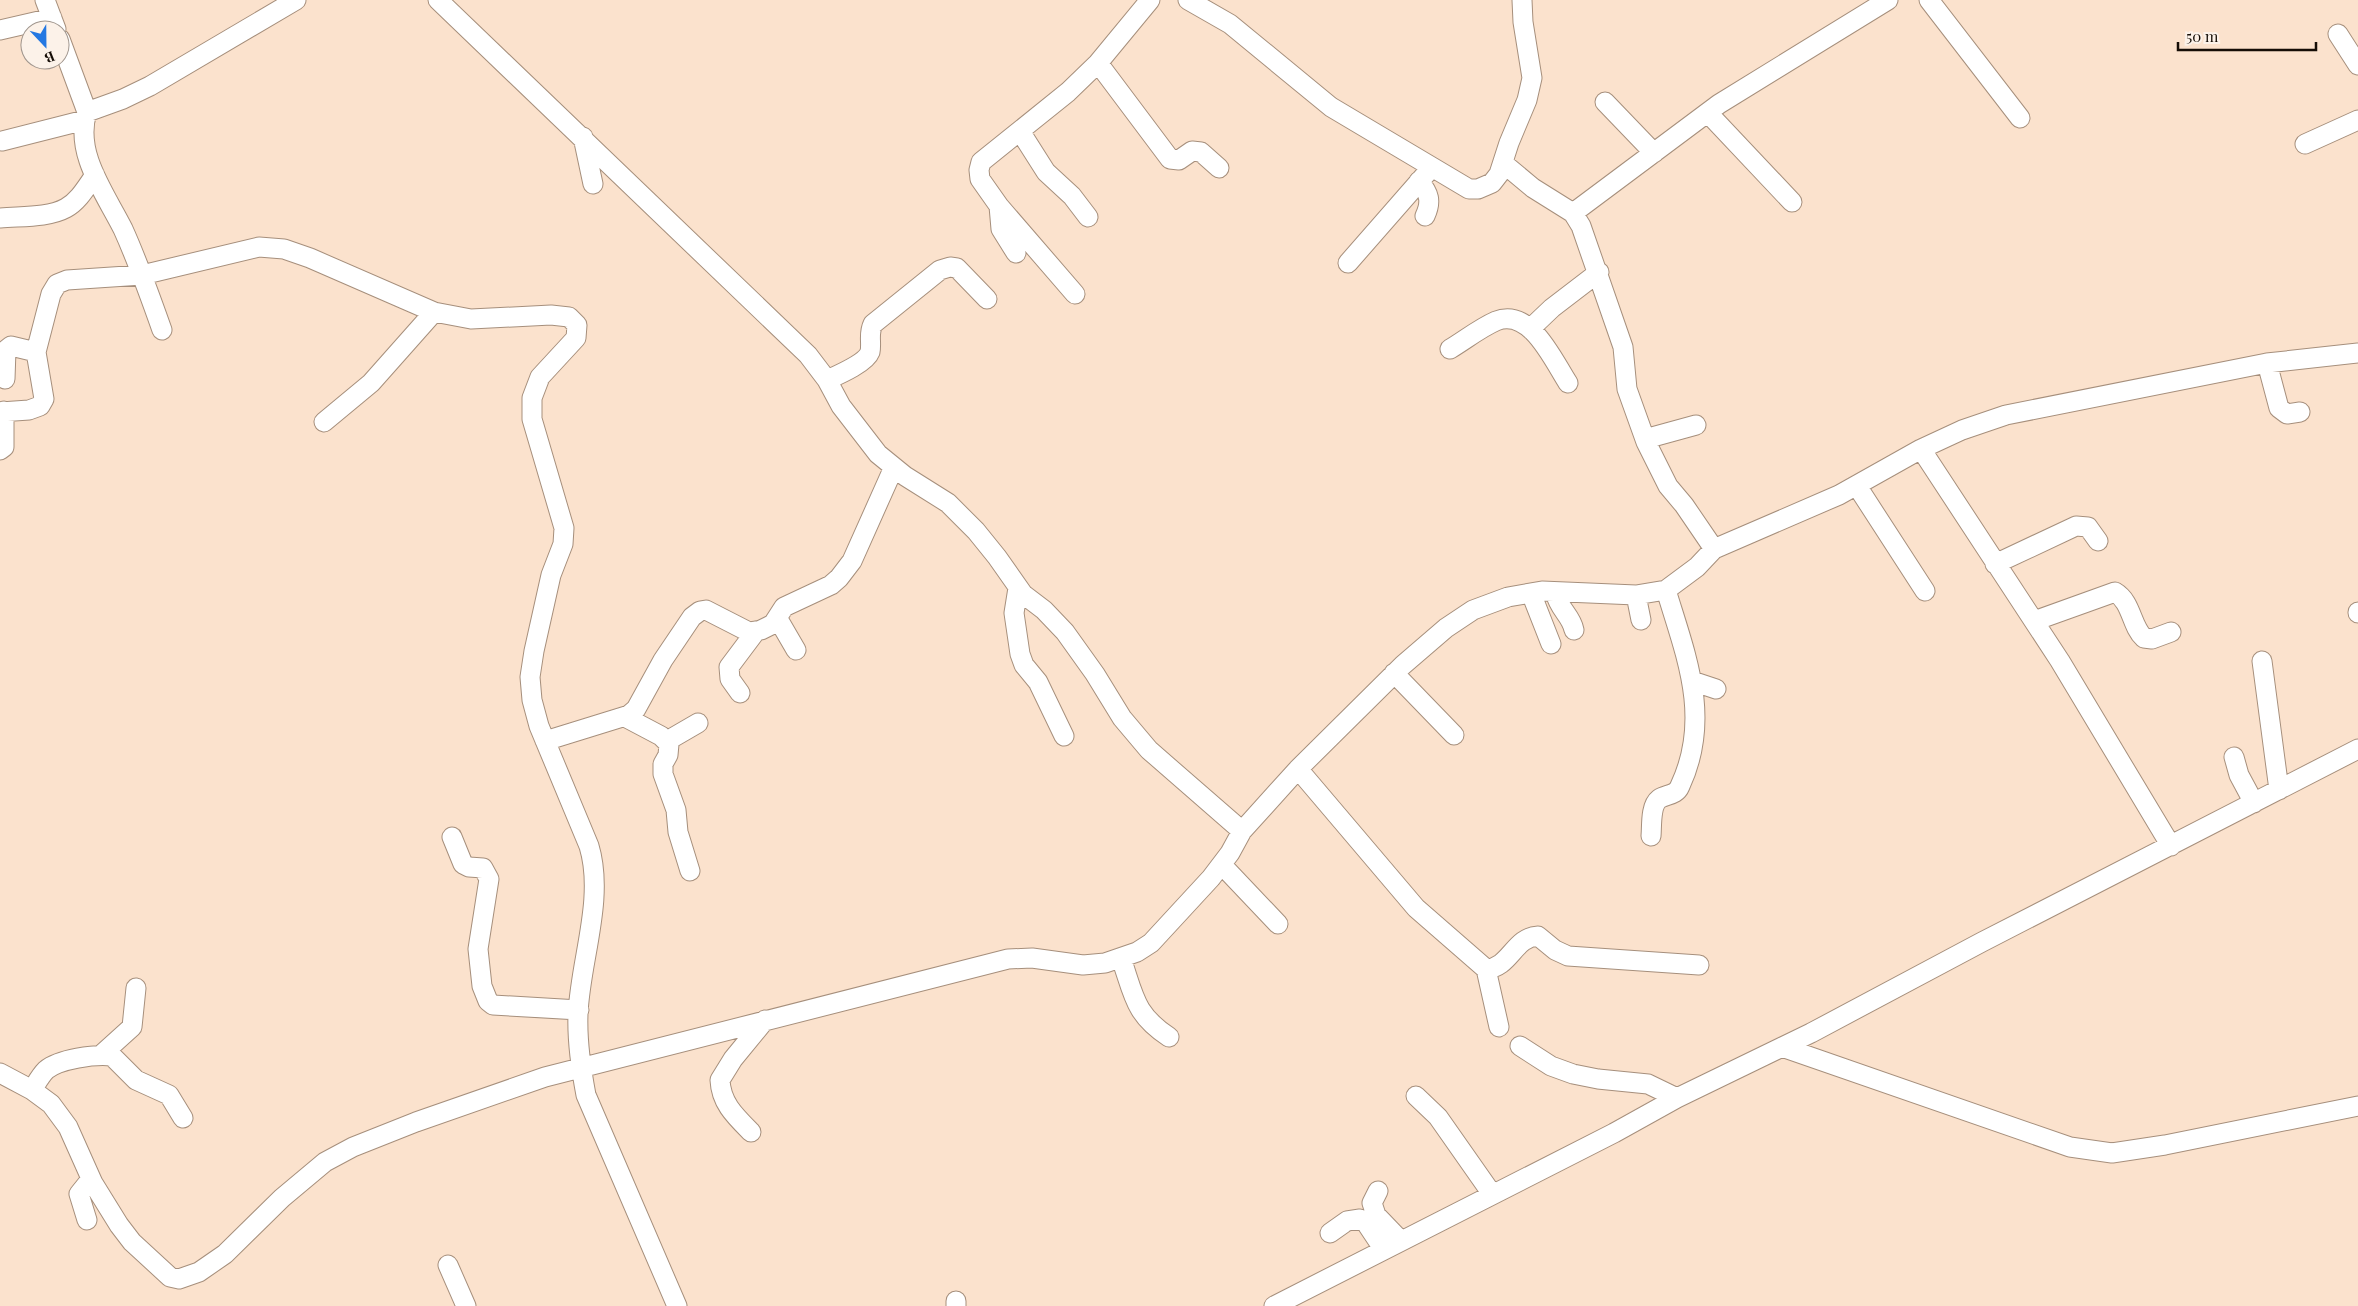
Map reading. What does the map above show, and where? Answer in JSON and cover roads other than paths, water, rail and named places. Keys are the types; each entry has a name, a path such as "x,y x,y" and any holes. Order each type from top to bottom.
{"street":[{"path":"45,0 51,20"},
{"path":"2,141 86,116 123,99 150,86 296,0"},
{"path":"438,0 583,137 692,245 808,355 827,380 842,406 878,454 948,503 987,544 1023,594 1044,610 1065,632 1095,674 1122,718 1149,750 1242,831"},
{"path":"1075,294 999,206 980,179 979,170 981,162 1068,92 1098,64 1150,0"},
{"path":"1188,0 1244,34 1331,107 1426,174 1469,189 1478,189 1492,183 1499,174 1527,100 1532,78 1523,22 1522,0"},
{"path":"1573,213 1708,113 1888,0"},
{"path":"1929,0 2020,118"},
{"path":"0,30 20,30"},
{"path":"2338,34 2357,62"},
{"path":"0,42 20,37"},
{"path":"1098,64 1170,159 1179,160 1192,150 1201,152 1219,168"},
{"path":"69,70 86,116 84,141 94,175 123,229 162,330"},
{"path":"1605,102 1654,153"},
{"path":"1708,113 1792,202"},
{"path":"2305,144 2358,120"},
{"path":"1020,131 1046,172 1072,196 1088,218"},
{"path":"583,137 592,184"},
{"path":"1503,163 1533,188 1573,213 1587,239 1623,347 1627,389 1645,439 1668,486 1684,505 1714,549"},
{"path":"1426,174 1430,198 1430,207 1426,216"},
{"path":"1348,263 1426,174"},
{"path":"0,218 51,213 66,208 79,197 94,175"},
{"path":"999,206 1002,229 1016,253"},
{"path":"0,450 4,447 2,412 29,410 40,406 44,399 36,352 51,294 57,284 67,280 142,275 259,247 284,249 310,258 434,312 471,319 551,315 569,317 577,325 576,338 540,377 532,398 532,419 564,528 563,544 551,574 538,628 530,677 534,710 589,846 594,863 587,955 579,1010 581,1067 589,1102 677,1306"},
{"path":"827,380 864,360 870,352 869,332 873,324 940,270 950,267 957,268 987,299"},
{"path":"1531,328 1552,308 1599,272"},
{"path":"324,422 376,378 434,312"},
{"path":"1450,349 1497,321 1514,320 1522,322 1531,328 1568,383"},
{"path":"6,379 6,350 12,346 36,352"},
{"path":"0,1074 32,1090 51,1104 68,1127 107,1208 132,1242 170,1277 178,1279 199,1272 225,1254 282,1198 325,1162 353,1147 466,1104 545,1077 1008,959 1032,958 1083,965 1105,963 1137,952 1151,944 1190,902 1222,865 1242,831 1298,770 1394,672 1446,628 1473,610 1508,597 1531,593 1636,595 1666,590 1697,567 1714,549 1857,486 1921,449 1962,430 2006,416 2267,363 2358,353"},
{"path":"2267,363 2279,408 2287,414 2300,412"},
{"path":"1645,439 1696,425"},
{"path":"1921,449 2060,661 2171,846"},
{"path":"545,741 625,717 636,709 663,660 696,613 706,610 749,632 766,629 778,619 784,607 819,592 839,578 852,561 894,467"},
{"path":"1857,486 1925,591"},
{"path":"1995,564 2076,526 2088,527 2098,541"},
{"path":"1018,588 1014,613 1020,654 1024,665 1038,682 1064,736"},
{"path":"1651,836 1655,805 1658,800 1672,794 1680,786 1696,736 1692,681 1666,590"},
{"path":"1555,592 1558,604 1571,621 1574,630"},
{"path":"2034,621 2115,592 2124,600 2139,633 2144,638 2152,639 2171,632"},
{"path":"1531,593 1550,644"},
{"path":"1636,595 1641,620"},
{"path":"778,619 796,650"},
{"path":"740,693 730,679 729,667 756,631"},
{"path":"2262,662 2279,790"},
{"path":"1394,672 1454,736"},
{"path":"1692,681 1716,689"},
{"path":"625,717 667,741 669,750 663,764 663,774 676,810 678,832 690,871"},
{"path":"667,741 698,724"},
{"path":"1274,1306 1614,1133 1677,1098 1782,1047 2358,749"},
{"path":"2234,757 2239,775 2254,803"},
{"path":"1298,770 1416,908 1486,970 1500,1027"},
{"path":"452,837 463,864 469,867 483,868 489,879 478,949 482,986 488,1001 493,1005 579,1010"},
{"path":"1222,865 1278,924"},
{"path":"1486,970 1495,969 1502,965 1521,943 1532,936 1538,936 1555,950 1568,956 1699,965"},
{"path":"1121,958 1141,1012 1154,1027 1169,1037"},
{"path":"101,1055 132,1027 136,988"},
{"path":"751,1132 732,1113 724,1100 720,1080 733,1059 766,1020"},
{"path":"1520,1046 1552,1066 1573,1074 1648,1084 1677,1098"},
{"path":"1782,1047 2070,1147 2112,1153 2165,1145 2358,1106"},
{"path":"32,1090 46,1070 55,1064 101,1055 112,1056 136,1080 169,1095 183,1118"},
{"path":"1416,1096 1438,1117 1492,1194"},
{"path":"87,1220 79,1194 92,1179"},
{"path":"1378,1191 1372,1203 1376,1215 1401,1241"},
{"path":"1330,1233 1347,1221 1360,1219 1366,1223 1384,1250"},
{"path":"448,1265 466,1306"}]}
